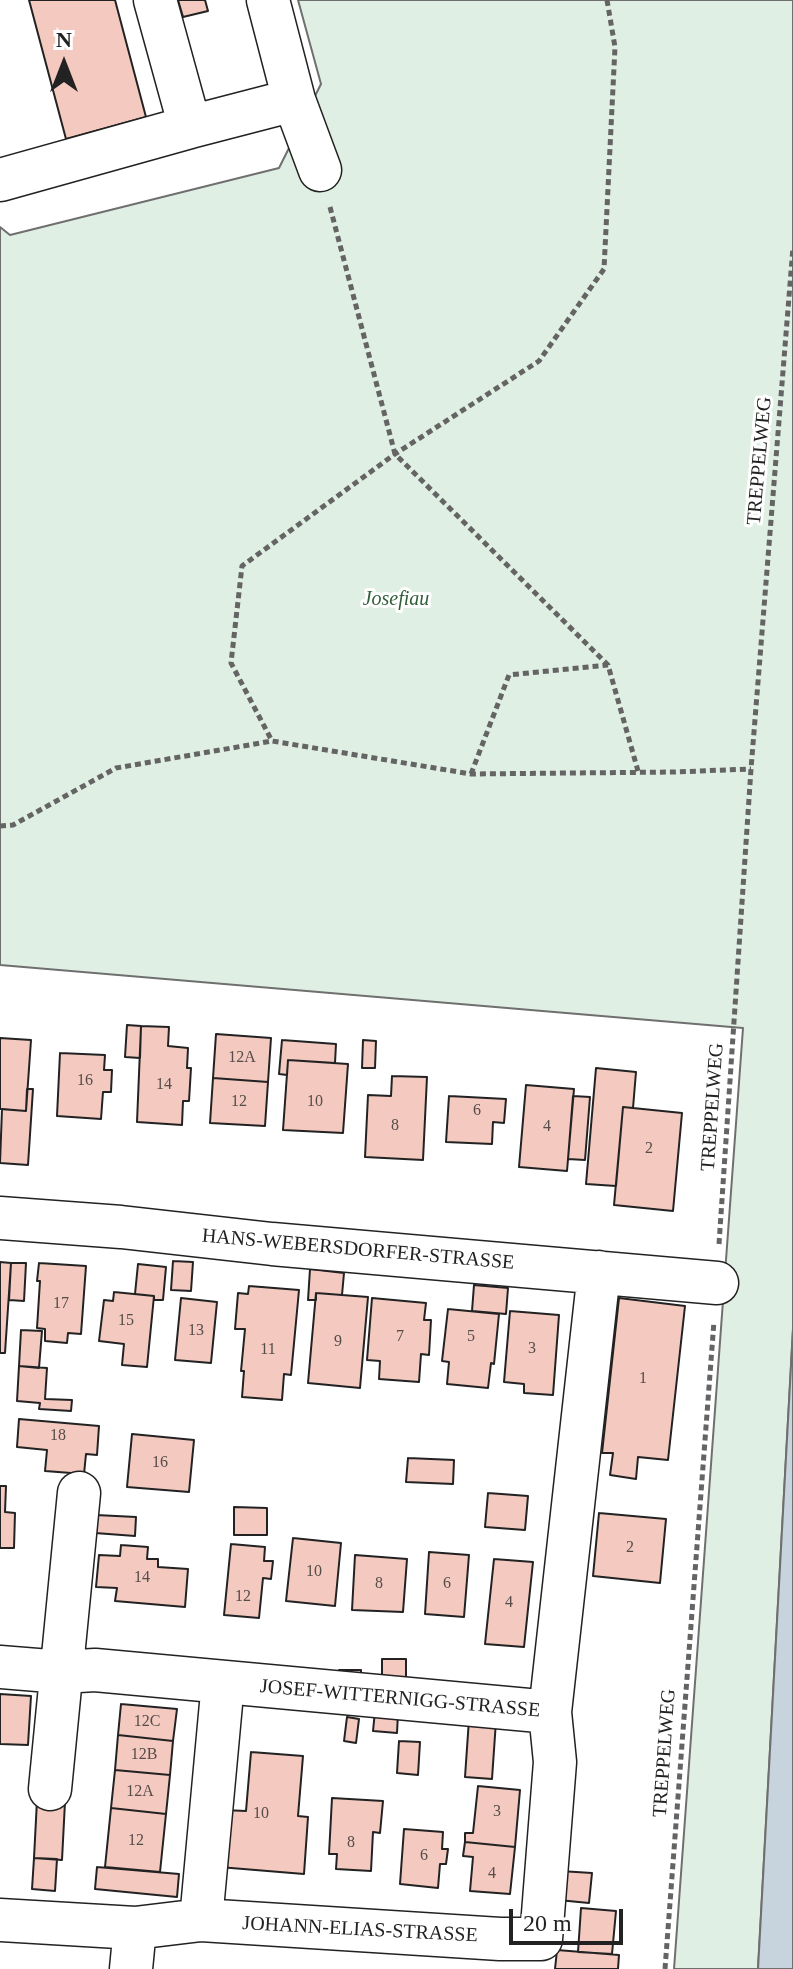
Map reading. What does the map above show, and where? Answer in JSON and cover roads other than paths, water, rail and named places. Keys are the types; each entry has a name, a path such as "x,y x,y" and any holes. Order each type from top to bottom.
{"street":[{"path":"155,0 190,127"},
{"path":"268,0 294,100 320,170"},
{"path":"0,180 294,100"},
{"name":"HANS-WEBERSDORFER-STRASSE","path":"0,1218 717,1283"},
{"name":"JOSEF-WITTERNIGG-STRASSE","path":"0,1667 62,1672 95,1670 550,1712 599,1272"},
{"path":"50,1789 79,1493"},
{"path":"201,1920 223,1682"},
{"name":"JOHANN-ELIAS-STRASSE","path":"0,1920 133,1949 201,1920 541,1939 555,1762 550,1712"}],"park label":[{"name":"Josefiau","path":"396,600"}]}
